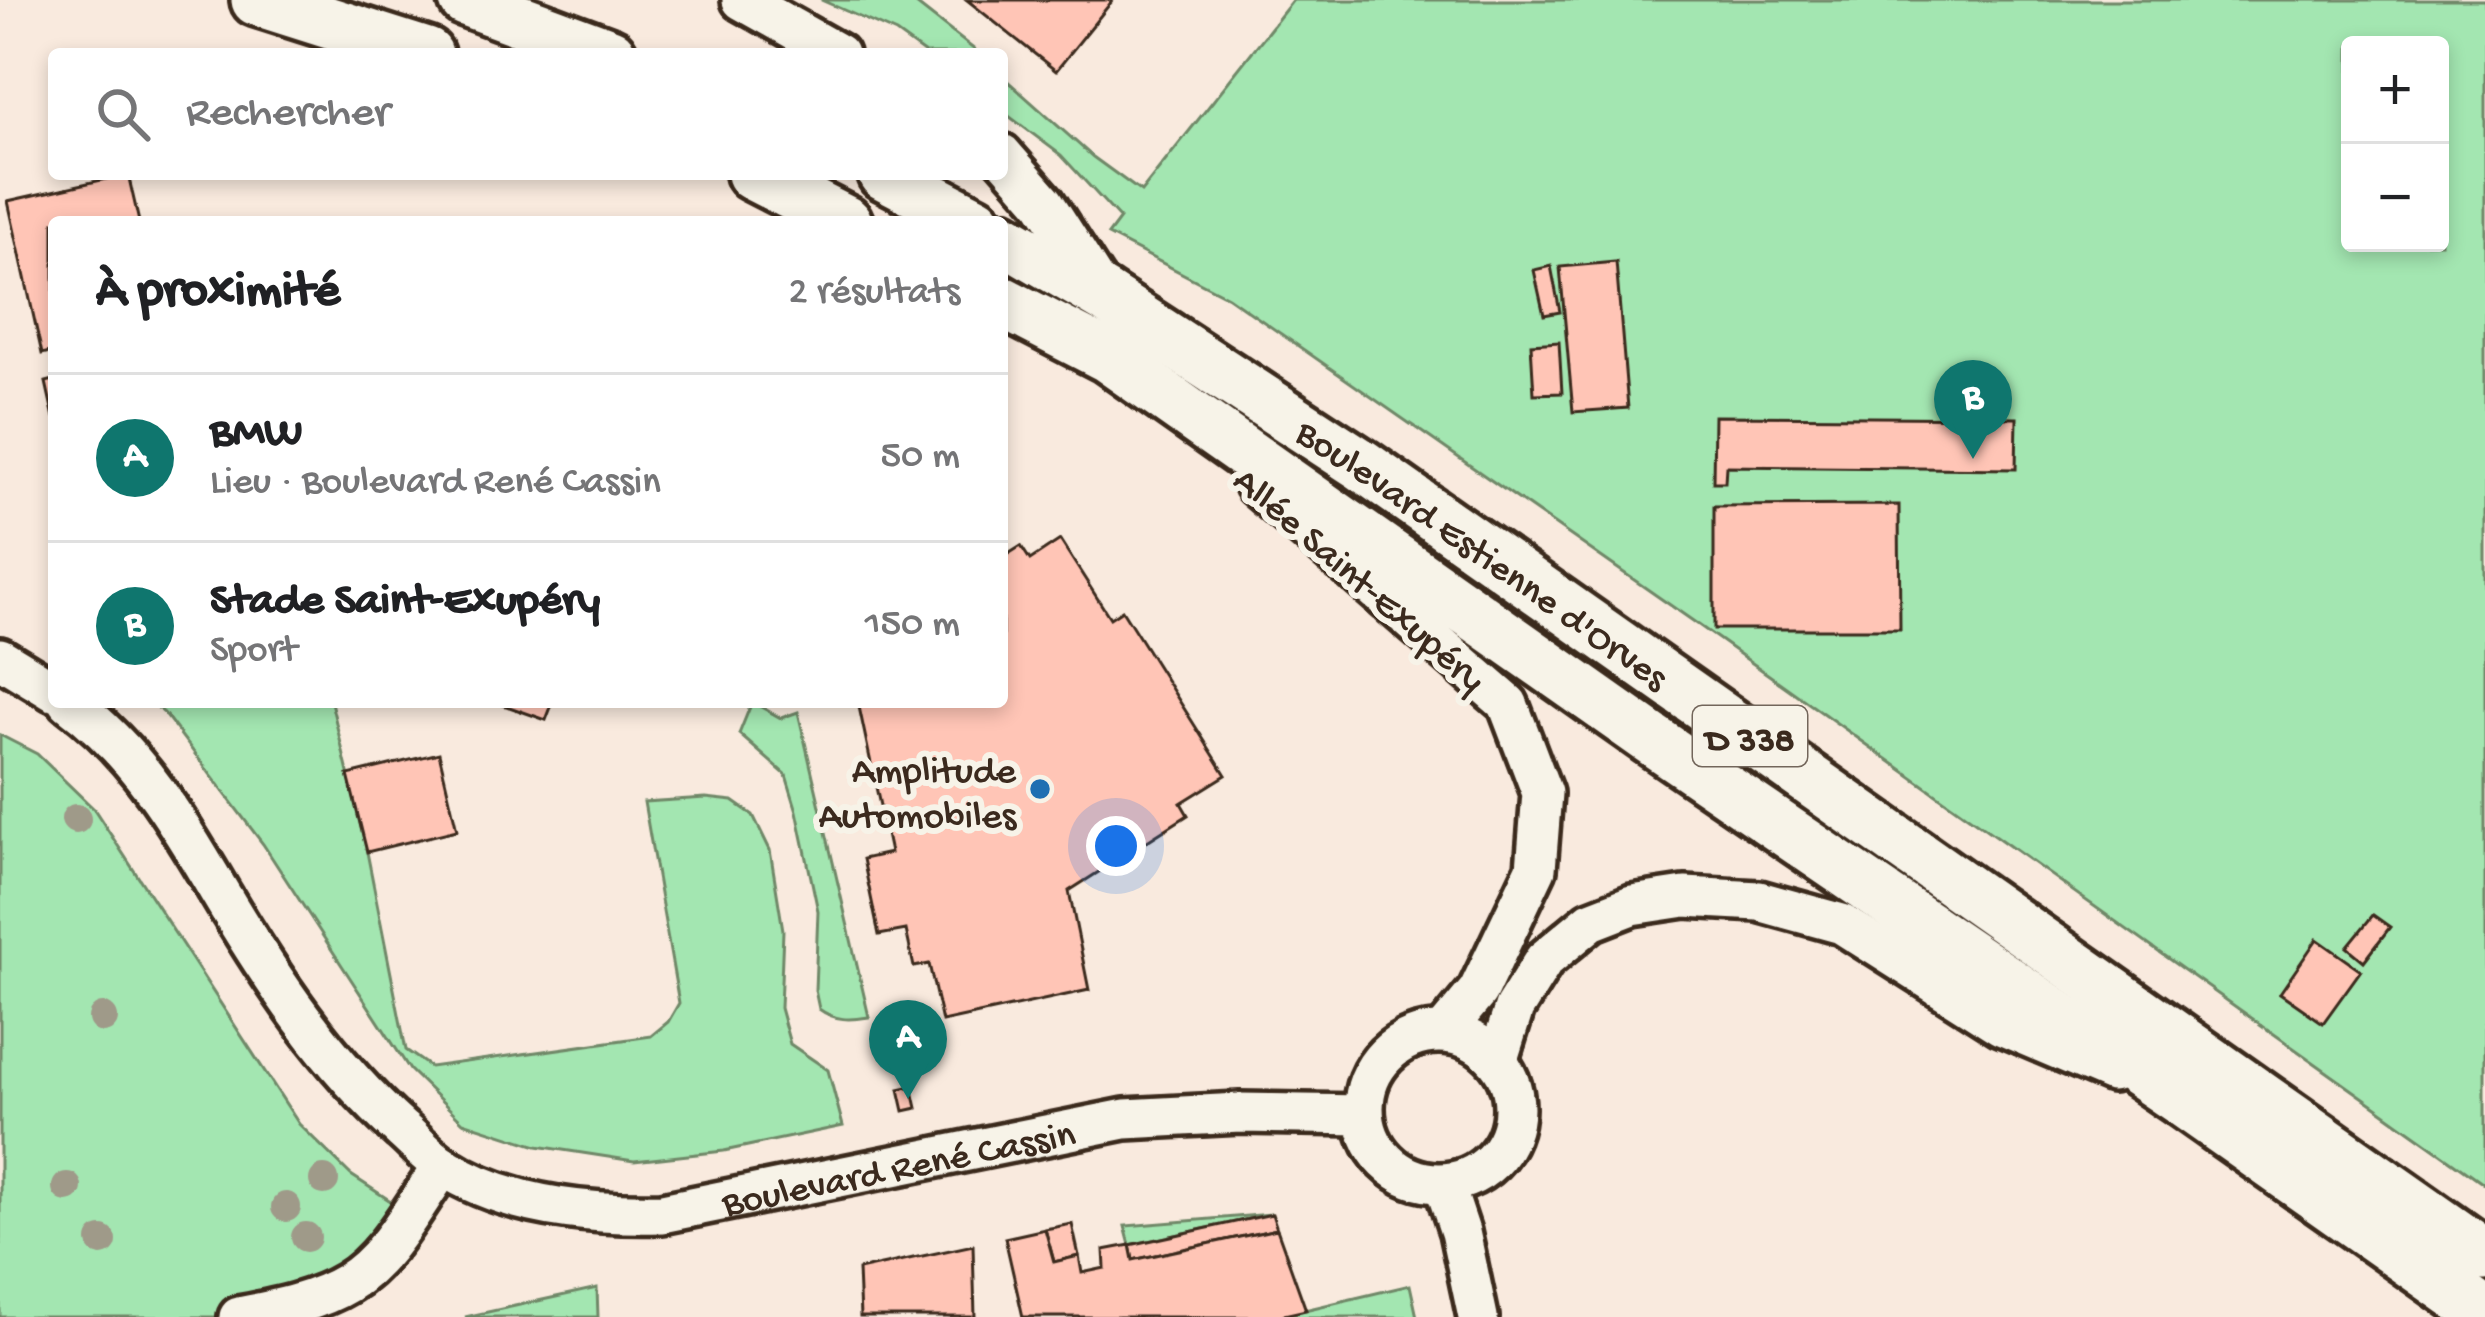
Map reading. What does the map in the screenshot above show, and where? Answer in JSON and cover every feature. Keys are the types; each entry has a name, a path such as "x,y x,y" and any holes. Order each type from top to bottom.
{"main road":[{"path":"257,0 408,48"},
{"path":"465,0 594,48"},
{"path":"764,180 834,216"},
{"path":"896,180 964,216"},
{"name":"Boulevard Estienne d'Orves","path":"1008,241 1105,298 1381,478 2485,1255"},
{"name":"Boulevard Estienne d'Orves","path":"1008,305 1107,356 1651,739 2485,1313"}],"street":[{"path":"742,0 827,48"},
{"path":"1008,161 1044,202 1105,298"},
{"name":"Allée Saint-Exupéry","path":"1107,356 1508,704 1542,793 1536,869 1478,991 1444,1032"},
{"path":"0,658 48,688"},
{"name":"Boulevard René Cassin","path":"76,708 136,762 184,829 310,1034 370,1101 442,1166 507,1194 564,1210 662,1213 1125,1119 1240,1113 1364,1115"},
{"path":"1498,1059 1514,1008 1544,960 1592,920 1632,905 1685,897 1759,901 1842,924 2001,1025 2183,1102"},
{"path":"1444,1032 1464,1036 1498,1059 1512,1085 1515,1113 1508,1139 1493,1162 1470,1177 1444,1184 1415,1180 1390,1166 1371,1143 1364,1115 1365,1089 1376,1065 1394,1047 1418,1035 1444,1032"},
{"path":"238,1317 326,1294 349,1282 373,1262 442,1166"},
{"path":"1444,1184 1460,1232 1478,1317"}],"green space":[{"path":"821,0 911,0 972,48 917,48 896,33"},
{"path":"1293,0 2485,0 2485,1184 1228,297 1108,235 1120,219 1061,155 1008,115 1008,81 1093,157 1141,192"},
{"path":"158,708 332,708 406,1050 430,1067 651,1036 668,1022 679,1003 644,802 733,801 753,815 770,850 783,930 780,1008 790,1044 828,1070 843,1126 724,1151 634,1161 537,1146 463,1122 410,1070 263,844"},
{"path":"750,708 763,708 781,718 798,712 869,1017 843,1019 819,1009 815,990 818,911 797,811 786,775 739,734"},
{"path":"0,735 37,754 94,809 299,1124 351,1175 409,1213 373,1262 239,1317 0,1317"},
{"path":"1272,1214 1130,1245 1125,1226"},
{"path":"1410,1285 1417,1317 1275,1317"},
{"path":"597,1288 598,1317 465,1317"}],"building":[{"path":"967,0 1113,0 1056,71"},
{"path":"101,180 129,180 138,216 48,216 48,352 42,354 8,201"},
{"path":"1616,262 1628,408 1573,412 1560,267"},
{"path":"1551,266 1560,312 1544,315 1534,270"},
{"path":"1559,342 1562,393 1534,394 1531,344"},
{"path":"1714,416 2017,418 2016,469 1726,466 1725,482 1713,482"},
{"path":"1899,505 1900,629 1714,629 1714,506"},
{"name":"Amplitude Automobiles","path":"1060,540 1110,618 1122,610 1226,775 1181,803 1188,815 1069,891 1089,990 942,1022 929,964 914,967 906,930 879,935 863,859 890,853 859,708 1008,708 1008,554 1021,546 1030,560"},
{"path":"512,708 551,708 546,720"},
{"path":"439,753 457,830 367,852 348,775"},
{"path":"2373,915 2390,927 2364,961 2347,947"},
{"path":"2317,939 2361,970 2323,1023 2280,993"},
{"path":"912,1086 917,1108 904,1111 899,1089"},
{"path":"1272,1214 1277,1229 1133,1260 1130,1245"},
{"path":"1072,1224 1079,1256 1054,1262 1045,1229"},
{"path":"1045,1229 1054,1262 1079,1256 1082,1273 1105,1268 1104,1250 1130,1245 1133,1260 1277,1229 1306,1310 1275,1317 1023,1317 1005,1238"},
{"path":"973,1245 975,1317 860,1317 858,1270"}],"place":[{"name":"Stade Saint-Exupéry","path":"1973,459"},
{"name":"Amplitude Automobiles","path":"1040,789"},
{"name":"BMW","path":"908,1099"}]}
